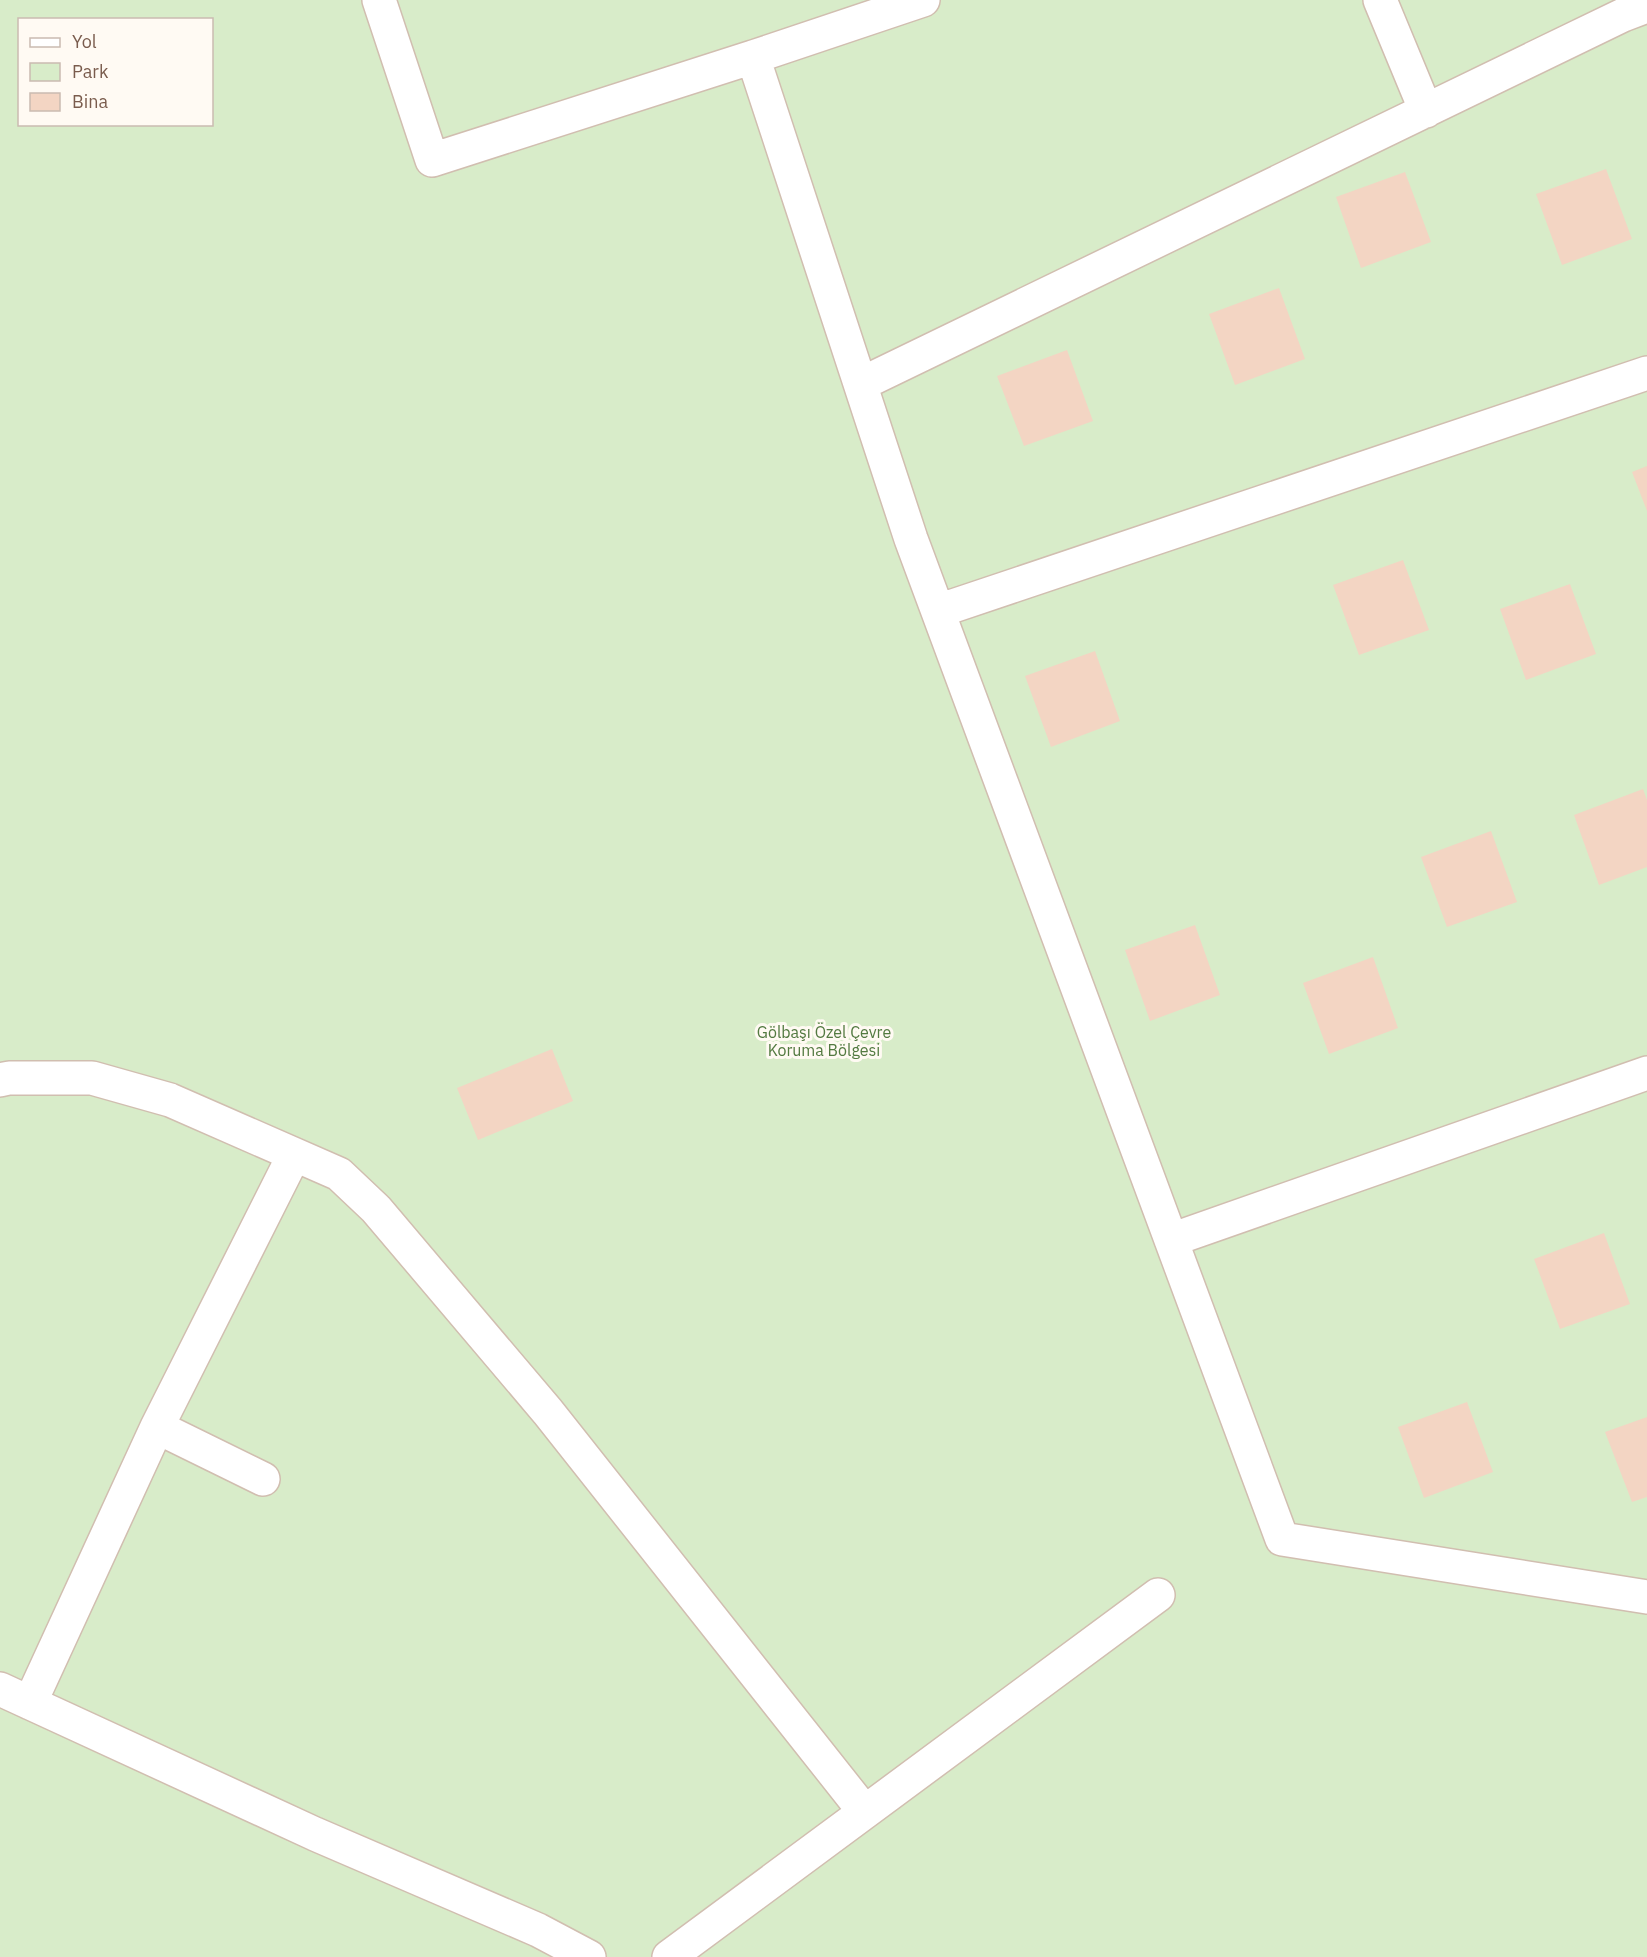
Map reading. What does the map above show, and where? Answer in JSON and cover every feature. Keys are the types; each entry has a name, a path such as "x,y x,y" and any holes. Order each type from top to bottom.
{"street":[{"path":"379,0 432,160 923,0"},
{"path":"1380,0 1426,111"},
{"path":"861,384 1623,15 1647,6"},
{"path":"753,57 911,539 1282,1539 1647,1597"},
{"path":"938,611 1647,373"},
{"path":"1171,1240 1647,1073"},
{"path":"0,1080 9,1078 92,1078 170,1100 339,1174 376,1209 548,1412 864,1811"},
{"path":"30,1703 157,1427 294,1155"},
{"path":"157,1427 263,1479"},
{"path":"669,1957 1158,1595"},
{"path":"0,1689 315,1834 538,1930 589,1957"}],"green space":[{"name":"Gölbaşı Özel Çevre Koruma Bölgesi","path":"0,0 1647,0 1647,1957 0,1957"}],"building":[{"path":"1606,169 1632,239 1562,265 1536,194"},
{"path":"1405,172 1431,242 1361,268 1336,197"},
{"path":"1279,288 1305,359 1235,385 1209,314"},
{"path":"1067,350 1093,421 1024,446 997,376"},
{"path":"1647,466 1647,511 1632,472"},
{"path":"1403,560 1429,630 1359,655 1333,585"},
{"path":"1570,584 1596,654 1526,680 1500,609"},
{"path":"1095,651 1120,721 1051,747 1025,676"},
{"path":"1643,789 1647,800 1647,867 1599,885 1574,815"},
{"path":"1491,831 1517,902 1447,927 1421,857"},
{"path":"1195,925 1220,995 1150,1021 1125,950"},
{"path":"1373,957 1398,1028 1329,1054 1303,983"},
{"path":"552,1049 573,1101 478,1140 457,1088"},
{"path":"1604,1233 1630,1304 1560,1329 1534,1259"},
{"path":"1467,1402 1493,1472 1424,1498 1398,1427"},
{"path":"1647,1417 1647,1497 1632,1502 1605,1432"}]}
